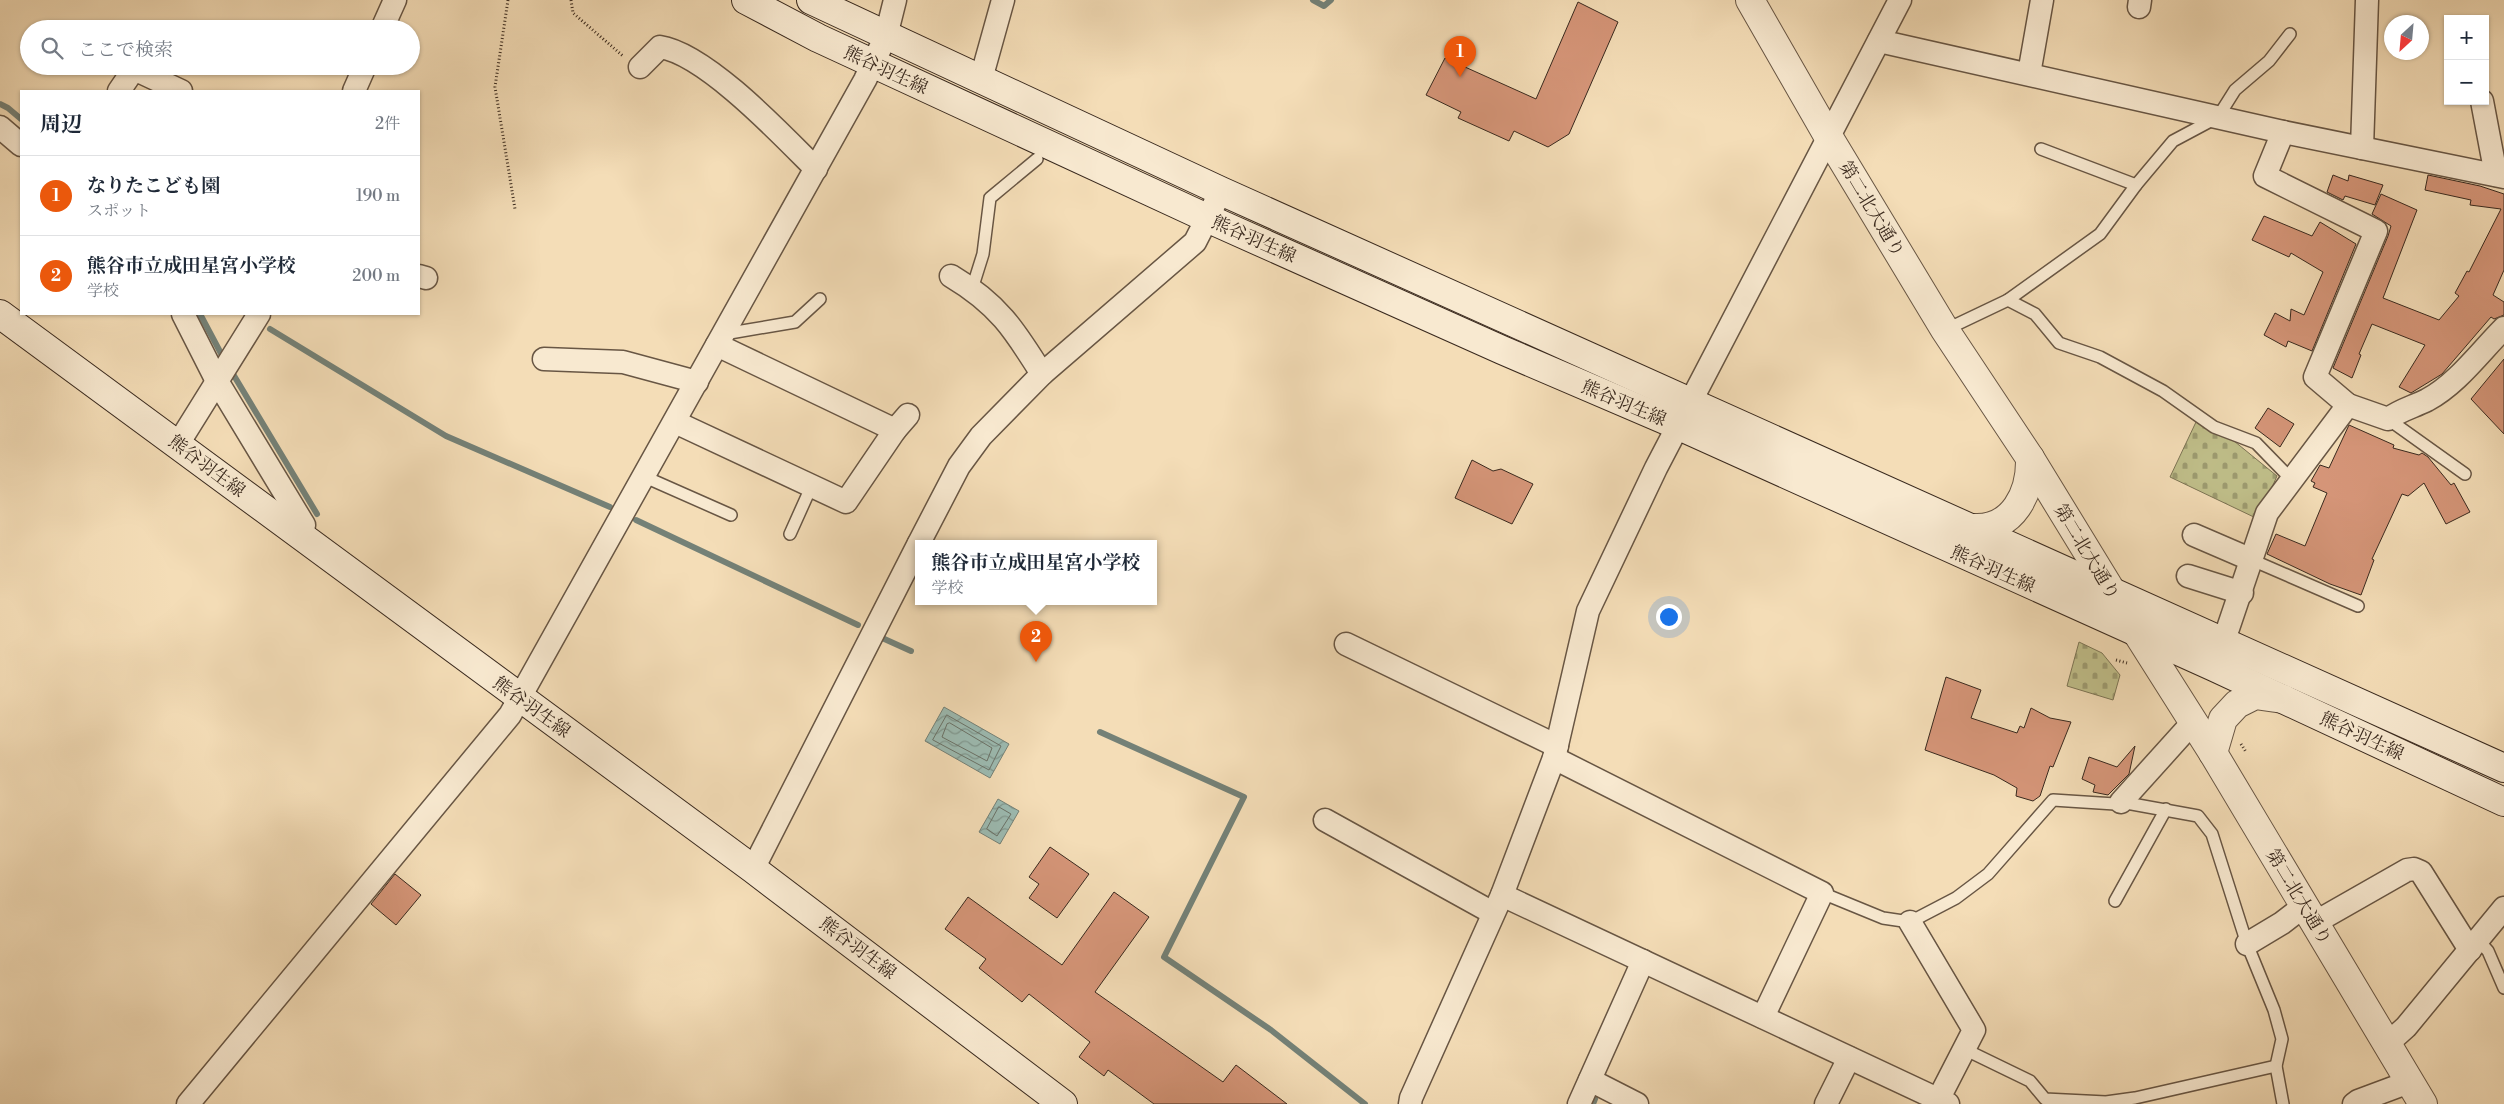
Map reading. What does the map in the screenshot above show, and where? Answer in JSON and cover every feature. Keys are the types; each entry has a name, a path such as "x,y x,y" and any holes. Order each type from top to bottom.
{"main road":[{"name":"熊谷羽生線","path":"746,0 818,38 1209,219 1502,350 1679,426 2214,667 2504,802"},
{"name":"熊谷羽生線","path":"811,0 1221,191 2504,768"},
{"name":"第二北大通り","path":"1750,0 1828,136 1945,330 2030,458 2136,633 2213,753 2416,1093"},
{"name":"熊谷羽生線","path":"0,314 753,869 1063,1104"},
{"path":"1974,528 1994,526 2007,518 2027,492 2030,458"},
{"path":"2213,753 2223,719 2237,704 2255,695 2283,699"}],"street":[{"path":"386,20 395,0"},
{"path":"188,1104 510,715 645,477 873,64 886,36 895,0"},
{"path":"981,79 1004,0"},
{"path":"1410,1104 1411,1098 1498,904 1556,752 1588,611 1656,468 1900,0"},
{"path":"2029,74 2042,0"},
{"path":"2362,148 2367,0"},
{"path":"1879,41 2283,132 2500,176 2483,105"},
{"path":"640,67 660,48 686,55 730,88 775,128 816,169"},
{"path":"119,90 130,75"},
{"path":"147,75 179,90"},
{"path":"354,90 361,75"},
{"path":"0,128 20,144"},
{"path":"2283,132 2265,176 2376,231 2315,377 2348,405 2388,418 2399,411 2427,400 2451,382 2504,328"},
{"path":"921,540 959,466 981,436 1042,374 1196,242 1209,219 1221,191"},
{"path":"951,276 972,289 1012,326 1042,374"},
{"path":"184,315 218,379 304,525 301,536"},
{"path":"178,444 258,315"},
{"path":"675,422 846,502 901,423 721,340"},
{"path":"544,359 622,362 697,382"},
{"path":"2214,667 2242,593 2267,513 2348,405"},
{"path":"2194,535 2252,560"},
{"path":"753,869 915,552"},
{"path":"2188,576 2242,593"},
{"path":"1346,644 1556,752 1822,893 1763,1018"},
{"path":"2121,802 2193,722"},
{"path":"1325,820 1498,904 1643,961 1943,1102 1964,1049 1974,1030 1910,922"},
{"path":"2247,944 2282,923 2309,915 2414,868 2421,872 2474,945"},
{"path":"2387,1044 2406,1027 2504,908"},
{"path":"1579,1104 1643,961"},
{"path":"1826,1104 1849,1058"},
{"path":"1590,1080 1637,1104"},
{"path":"2354,1104 2358,1101 2416,1093"}],"lane":[{"path":"1945,330 2008,300 2100,234 2136,185 2173,141 2218,117 2235,90 2269,61 2290,34"},
{"path":"2041,149 2136,185"},
{"path":"972,289 983,254 990,198 1037,159"},
{"path":"721,340 795,322 820,299"},
{"path":"2008,300 2035,314 2059,342 2100,357 2163,391 2214,427 2256,443 2291,479"},
{"path":"2388,418 2465,474"},
{"path":"645,477 731,515"},
{"path":"790,534 812,485"},
{"path":"2252,560 2358,606"},
{"path":"1822,893 1884,918 1910,922 1956,898 1988,874 2053,800 2115,804 2121,802 2166,808 2198,816 2212,834 2247,944 2274,1010 2282,1039 2276,1066 2283,1104"},
{"path":"2115,901 2166,808"},
{"path":"2474,945 2488,951 2504,988"},
{"path":"1964,1049 2030,1081 2045,1099 2106,1102 2138,1101 2276,1066"}],"path":[{"path":"508,0 495,87 515,209"},
{"path":"570,0 573,13 615,51 640,67"},
{"path":"2116,660 2128,664"}],"green space":[{"path":"2196,422 2234,441 2277,476 2258,519 2170,477"},
{"path":"2079,642 2102,653 2120,675 2113,700 2067,686"}],"water":[{"path":"944,707 1009,744 990,778 925,741"},
{"path":"998,799 1019,811 1000,844 979,832"}],"building":[{"path":"1578,2 1618,22 1569,134 1548,147 1514,131 1509,141 1458,118 1461,112 1426,95 1445,58 1536,99"},
{"path":"2333,175 2348,181 2349,175 2383,185 2375,205 2345,196 2343,200 2327,192"},
{"path":"2428,175 2480,186 2504,194 2504,270 2493,295 2504,302 2504,315 2494,319 2491,317 2442,374 2411,393 2399,387 2425,345 2372,324 2359,354 2361,355 2352,378 2333,368 2391,226 2372,214 2381,194 2417,210 2383,298 2439,320 2459,296 2455,293 2467,271 2469,272 2501,209 2470,205 2471,200 2425,190"},
{"path":"2264,216 2312,236 2320,222 2356,244 2312,351 2288,341 2286,347 2264,335 2275,313 2290,321 2291,309 2304,315 2323,272 2291,253 2289,257 2252,240"},
{"path":"2504,359 2504,434 2471,399"},
{"path":"2268,408 2294,424 2280,447 2255,428"},
{"path":"2349,425 2394,445 2393,448 2419,455 2422,453 2428,457 2451,485 2454,483 2470,512 2446,524 2424,483 2408,496 2402,494 2372,559 2374,560 2361,595 2330,584 2267,554 2276,534 2305,546 2327,493 2313,487 2315,483 2311,481 2320,465 2329,468"},
{"path":"1472,460 1493,471 1501,469 1533,484 1512,524 1455,498"},
{"path":"1946,677 1981,690 1971,718 2017,733 2020,726 2024,728 2031,708 2050,718 2071,722 2053,767 2050,766 2040,796 2033,801 2016,796 2017,788 1994,775 1925,750"},
{"path":"2135,746 2129,774 2108,795 2093,792 2095,785 2082,779 2089,757 2117,767"},
{"path":"1050,847 1089,874 1057,918 1029,898 1039,884 1029,877"},
{"path":"395,874 421,895 396,925 371,904"},
{"path":"1114,892 1149,917 1095,992 1223,1082 1236,1065 1287,1104 1154,1104 1108,1070 1104,1076 1079,1057 1090,1042 1029,994 1022,1002 979,968 986,959 945,929 968,897 1062,965"}],"waterway":[{"path":"1313,0 1324,6 1331,0"},
{"path":"0,104 20,118"},
{"path":"201,315 225,361"},
{"path":"270,329 446,436 610,507"},
{"path":"230,369 317,514"},
{"path":"636,520 858,625"},
{"path":"880,637 911,651"},
{"path":"1100,732 1244,797 1164,957 1271,1030 1365,1104"},
{"path":"1593,1104 1595,1099"}],"place":[{"name":"なりたこども園","path":"1460,77"},
{"name":"熊谷市立成田星宮小学校","path":"1036,662"}]}
